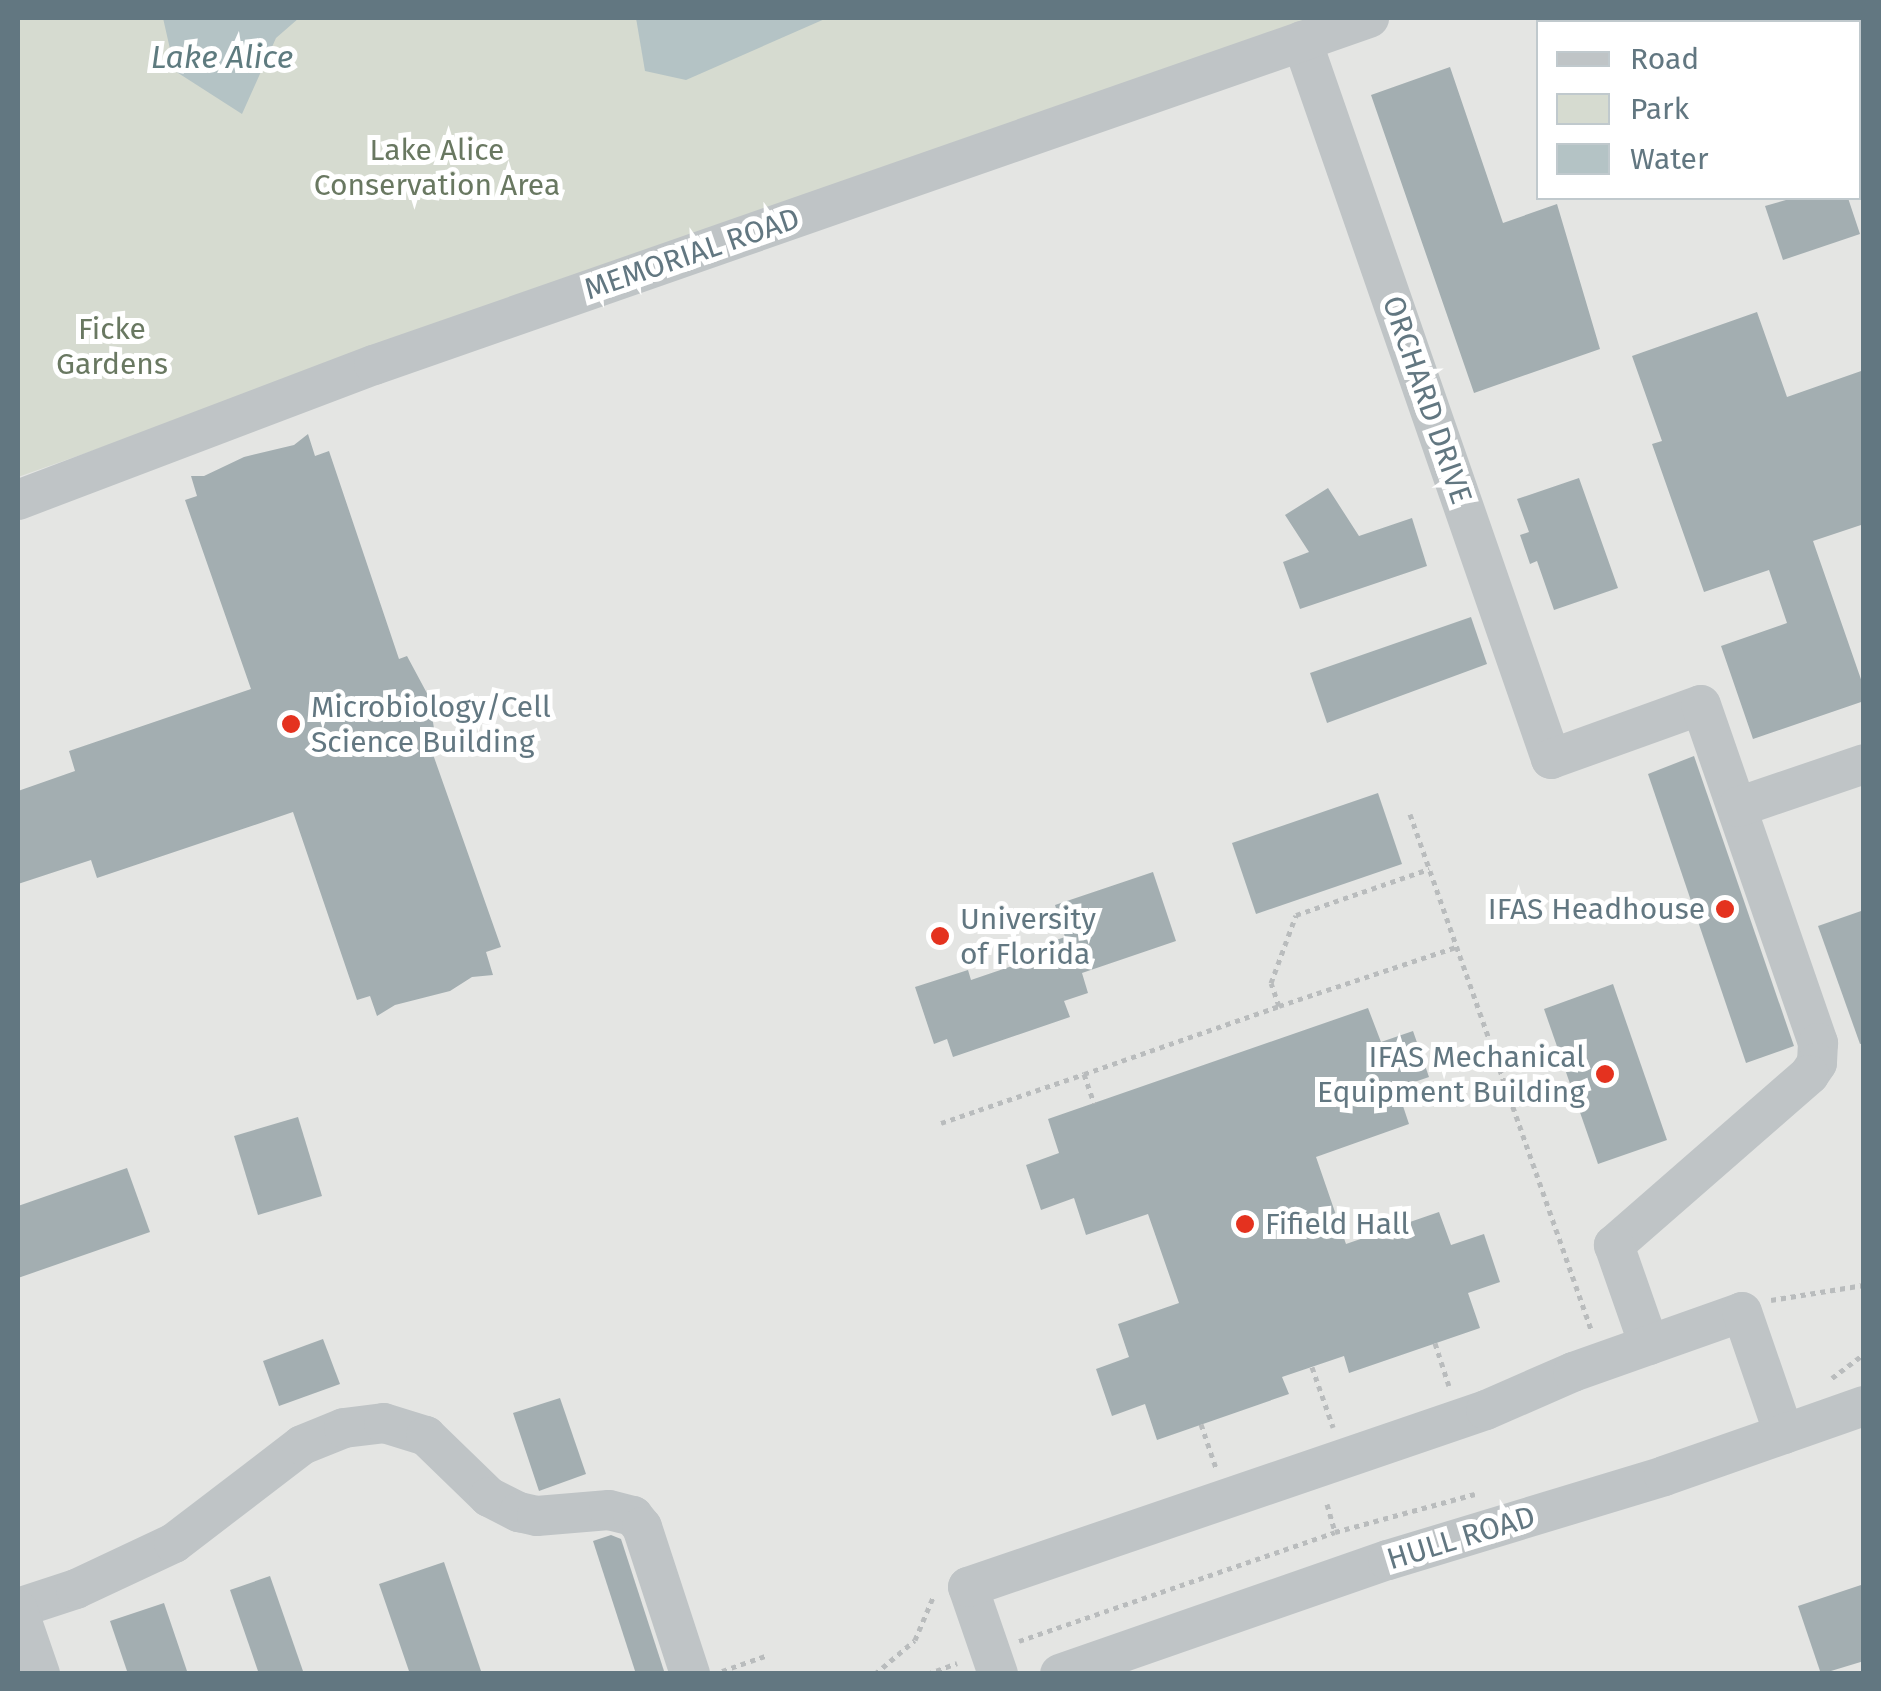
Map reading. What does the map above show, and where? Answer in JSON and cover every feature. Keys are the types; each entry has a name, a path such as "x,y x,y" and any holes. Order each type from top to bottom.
{"street":[{"name":"MEMORIAL ROAD","path":"18,500 374,365 1370,18"},
{"name":"ORCHARD DRIVE","path":"1302,41 1551,759 1701,705 1738,808"},
{"path":"1649,1345 1614,1245 1809,1075 1819,1057 1818,1043 1738,808 1864,764"},
{"path":"981,1667 968,1587 1486,1410 1742,1312 1784,1434"},
{"name":"HULL ROAD","path":"1060,1674 1388,1560 1864,1406"},
{"path":"40,1674 18,1609 76,1589 174,1543 302,1445 344,1428 384,1423 406,1427 434,1441 490,1497 519,1512 609,1510 633,1516 642,1527 690,1674"}],"path":[{"path":"1410,814 1596,1342"},
{"path":"1279,1006 1271,983 1296,915 1429,869"},
{"path":"941,1123 1457,947"},
{"path":"1084,1074 1094,1103"},
{"path":"1435,1344 1453,1398"},
{"path":"1830,1379 1864,1354"},
{"path":"1312,1367 1337,1439"},
{"path":"1201,1424 1220,1480"},
{"path":"1327,1504 1336,1532"},
{"path":"875,1674 916,1640 937,1590"},
{"path":"714,1674 765,1656"},
{"path":"927,1674 981,1667"}],"shaded area":[{"name":"University of Florida","path":"18,18 1863,18 1863,1673 18,1673"}],"green space":[{"name":"Lake Alice Conservation Area","path":"18,18 1317,18 18,477"}],"water":[{"name":"Lake Alice","path":"163,18 299,18 276,38 242,114 175,71"},
{"path":"636,18 827,18 686,80 645,71"}],"building":[{"path":"1450,67 1503,223 1557,204 1600,349 1474,393 1371,95"},
{"path":"1786,200 1849,200 1860,234 1783,260 1765,206"},
{"path":"1757,312 1787,397 1864,370 1864,524 1813,541 1864,688 1864,701 1753,739 1721,646 1787,623 1769,570 1704,592 1652,444 1662,441 1632,356"},
{"name":"Microbiology/Cell Science Building","path":"308,434 315,456 329,451 399,659 407,656 429,697 436,741 429,743 501,947 486,952 493,975 472,977 450,991 395,1005 377,1016 370,996 357,1000 293,812 97,878 91,860 18,884 18,791 75,771 69,751 251,689 185,500 197,496 191,476 204,476 244,457 294,445"},
{"path":"1579,478 1618,588 1554,610 1537,561 1530,564 1520,535 1529,532 1517,499"},
{"path":"1328,488 1359,536 1412,518 1427,566 1300,609 1283,562 1309,552 1285,515"},
{"path":"1471,617 1487,664 1327,723 1310,673"},
{"name":"IFAS Headhouse","path":"1694,756 1794,1046 1746,1063 1648,774"},
{"path":"1378,793 1402,864 1256,914 1232,843"},
{"path":"1153,872 1176,941 1082,973 1088,993 1064,1001 1070,1017 953,1057 947,1039 934,1044 915,987 968,970 971,980 1047,954 1044,944 1065,937 1055,905"},
{"path":"1864,910 1864,1043 1860,1044 1818,926"},
{"name":"IFAS Mechanical Equipment Building","path":"1613,984 1667,1140 1598,1164 1544,1009"},
{"name":"Fifield Hall","path":"1368,1008 1381,1042 1413,1031 1429,1077 1397,1088 1409,1124 1316,1157 1346,1244 1439,1212 1451,1245 1484,1234 1500,1282 1468,1293 1480,1328 1349,1373 1344,1356 1282,1377 1289,1394 1157,1440 1145,1404 1112,1416 1096,1369 1129,1357 1118,1324 1179,1303 1148,1214 1086,1235 1074,1198 1041,1210 1026,1165 1059,1153 1048,1119"},
{"path":"298,1117 322,1196 258,1215 234,1136"},
{"path":"127,1168 150,1232 18,1278 18,1206"},
{"path":"323,1339 340,1384 279,1406 263,1361"},
{"path":"560,1398 586,1474 539,1491 513,1413"},
{"path":"611,1535 621,1539 665,1674 636,1674 593,1541"},
{"path":"444,1562 482,1674 410,1674 379,1584"},
{"path":"270,1576 304,1674 259,1674 230,1590"},
{"path":"1864,1584 1864,1661 1821,1674 1798,1606"},
{"path":"164,1603 188,1674 128,1674 110,1621"}],"place":[{"name":"Microbiology/Cell Science Building","path":"291,724"},
{"name":"IFAS Headhouse","path":"1725,909"},
{"name":"University of Florida","path":"940,936"},
{"name":"IFAS Mechanical Equipment Building","path":"1605,1074"},
{"name":"Fifield Hall","path":"1245,1224"}],"park label":[{"name":"Ficke Gardens","path":"112,346"}]}
